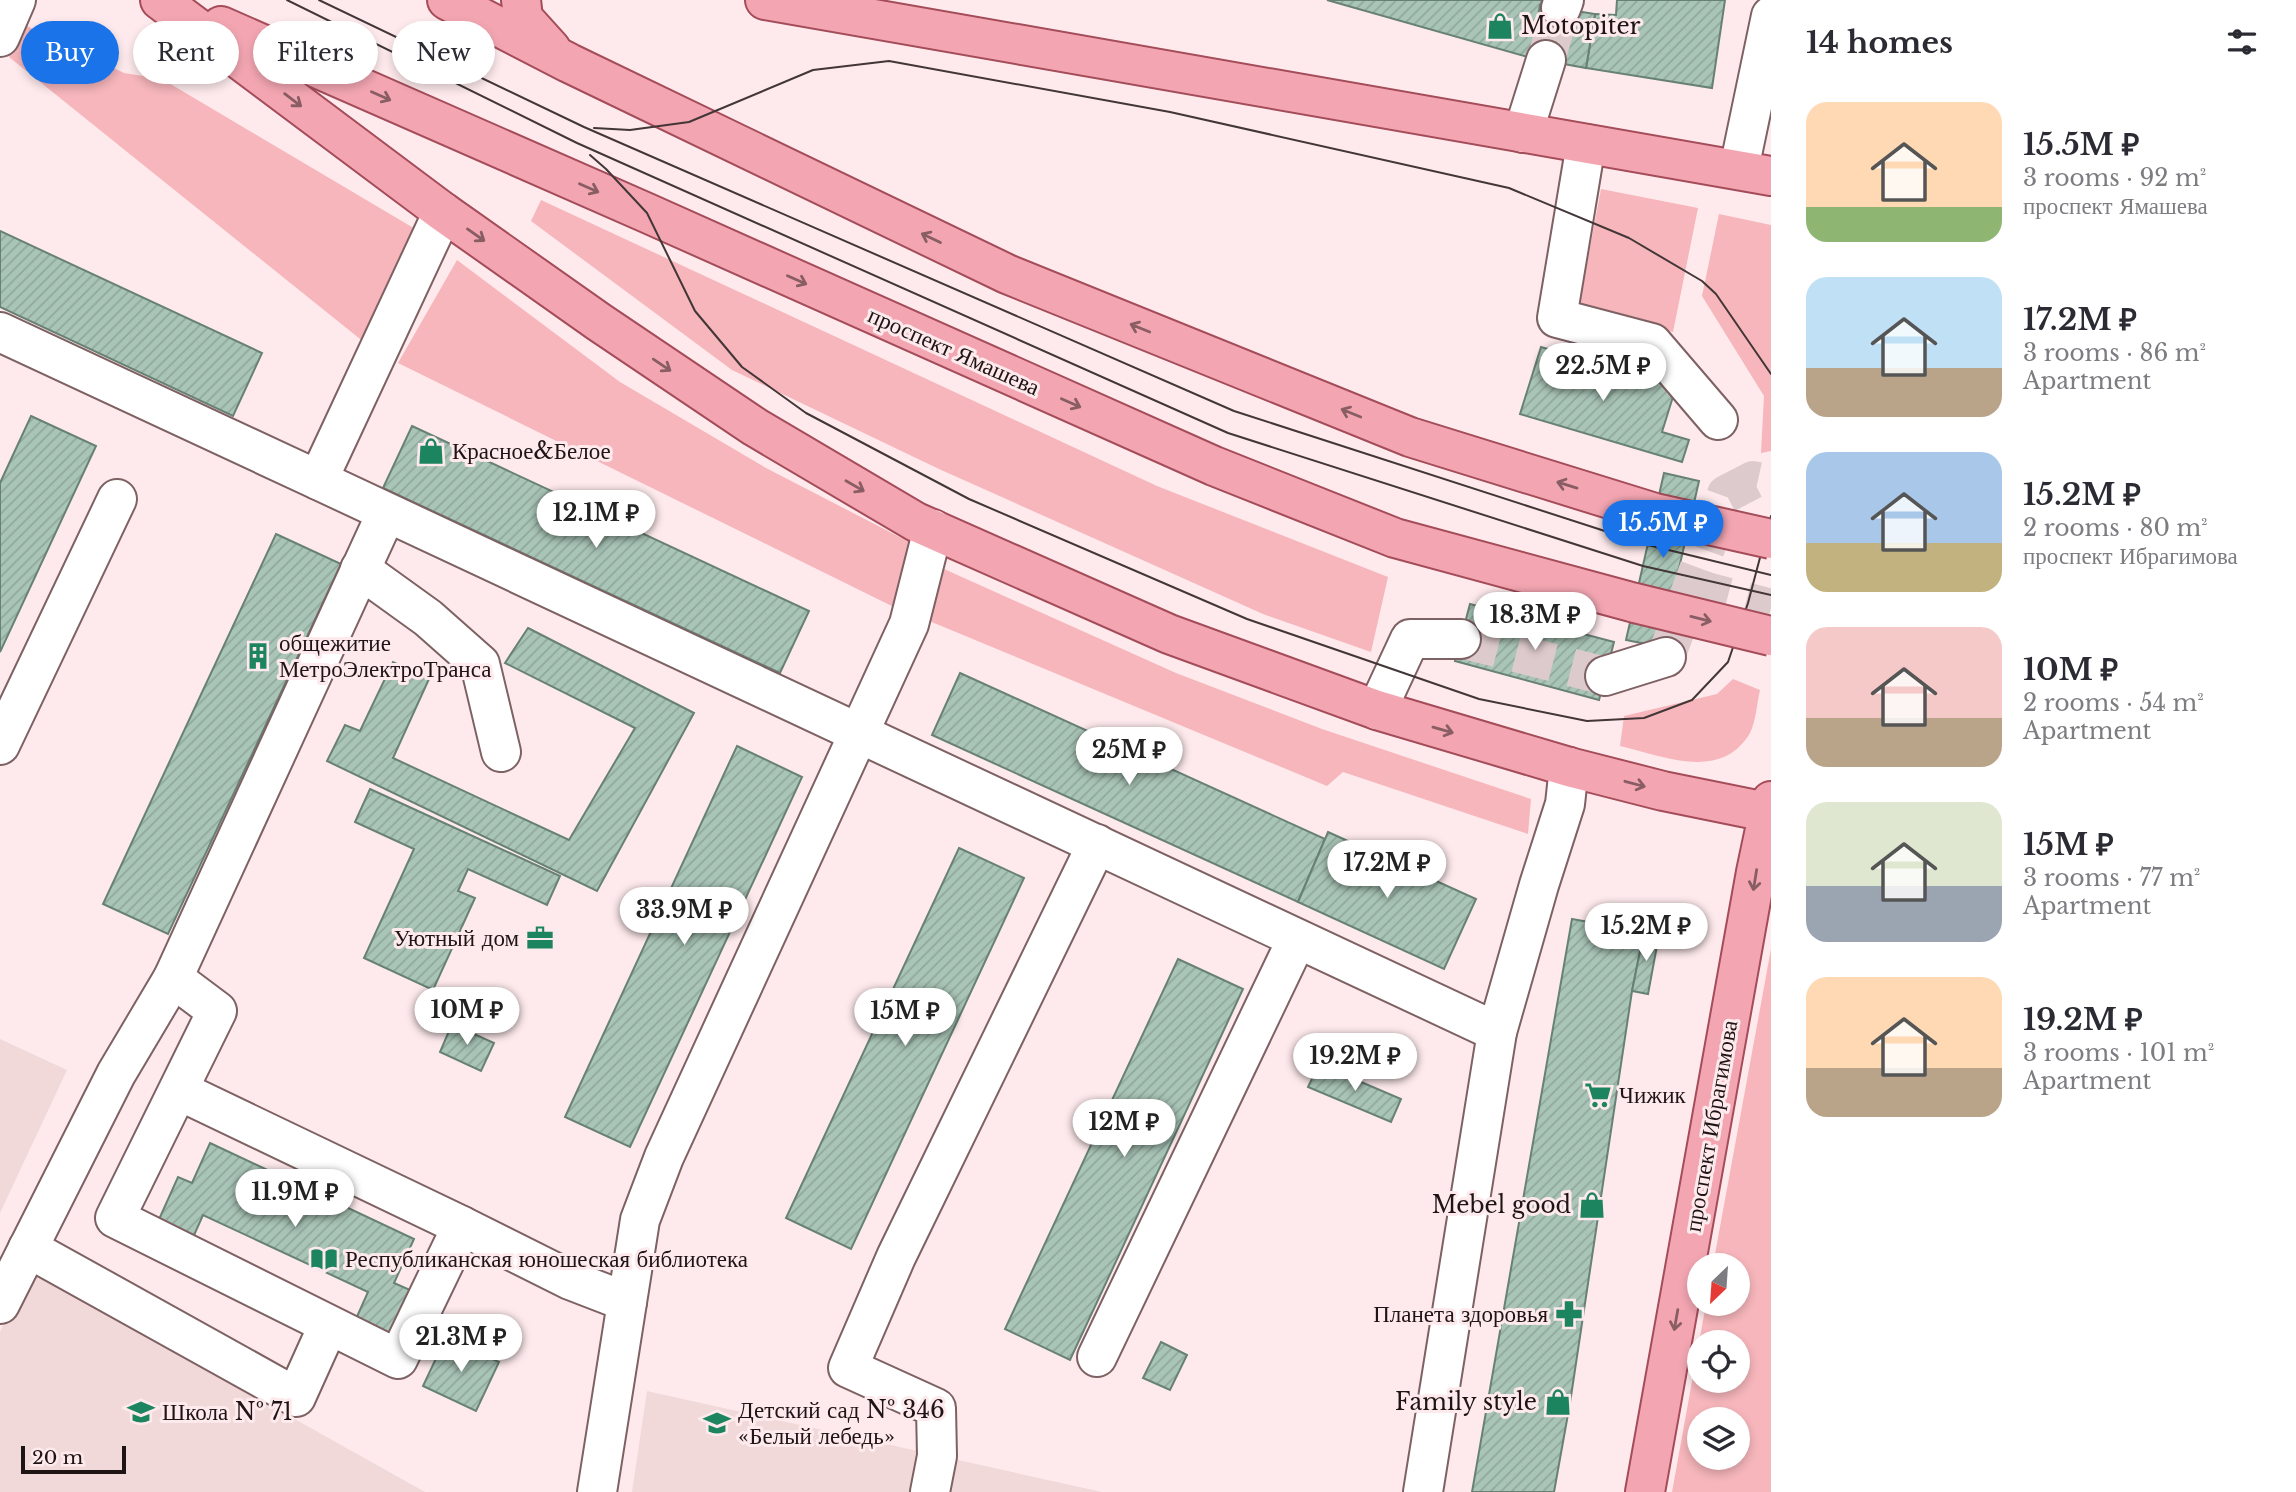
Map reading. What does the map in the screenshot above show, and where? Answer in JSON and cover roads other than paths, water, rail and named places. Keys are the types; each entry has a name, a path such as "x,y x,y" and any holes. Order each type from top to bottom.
{"main road":[{"path":"160,0 443,212 610,329 755,427 916,522 1169,634 1377,710 1569,767 1663,791 1770,809"},
{"name":"проспект Ямашева","path":"160,0 647,213 1214,467 1395,538 1635,603 1771,636"},
{"path":"447,0 569,63 1007,274 1410,437 1655,513 1771,539"},
{"path":"521,0 523,18 548,46 569,63"},
{"path":"765,0 1755,172"},
{"name":"проспект Ибрагимова","path":"1645,1492 1770,809"}],"lane":[{"path":"0,37 16,0"},
{"path":"1755,172 1771,16"},
{"path":"1523,133 1546,61"},
{"path":"1587,144 1557,318 1652,342 1718,420"},
{"path":"318,480 443,212"},
{"path":"0,332 1497,1032"},
{"path":"0,745 117,499"},
{"path":"0,1304 116,1074 173,978 386,514"},
{"path":"597,1492 640,1220 664,1157 909,624 933,529"},
{"path":"360,569 428,618 480,664 501,752"},
{"path":"1377,710 1409,639 1461,639"},
{"path":"1605,676 1665,657"},
{"path":"1423,1492 1497,1032 1565,804 1569,767"},
{"path":"930,1492 937,1456 936,1408 848,1368 896,1257 1097,844"},
{"path":"1097,1357 1297,939"},
{"path":"173,978 217,1011 180,1091 115,1218 398,1359 462,1226"},
{"path":"180,1091 570,1280 627,1303"},
{"path":"28,1248 296,1397 328,1326"}],"tunnel":[{"path":"1546,60 1561,8"},
{"path":"1666,657 1726,494 1753,480 1771,484"},
{"path":"1691,587 1771,608"},
{"path":"1461,639 1605,676"}],"tram line":[{"path":"287,0 577,143 1228,433 1643,566 1771,595"},
{"path":"319,0 584,127 1234,411 1648,545 1771,575"},
{"path":"594,128 630,130 689,122 813,70 889,61 1170,112 1509,188 1629,238 1702,281 1716,294 1771,374"},
{"path":"590,155 647,213 695,311 742,367 806,413 969,499 1247,619 1479,699 1587,721 1644,718 1692,700 1728,662 1748,603 1771,516"}],"place":[{"name":"Motopiter","path":"1500,26"},
{"name":"Красное&Белое","path":"431,451"},
{"name":"общежитие МетроЭлектроТранса","path":"258,656"},
{"name":"Уютный дом","path":"540,938"},
{"name":"Чижик","path":"1598,1095"},
{"name":"Mebel good","path":"1592,1205"},
{"name":"Республиканская юношеская библиотека","path":"324,1259"},
{"name":"Планета здоровья","path":"1569,1314"},
{"name":"Family style","path":"1558,1402"},
{"name":"Школа № 71","path":"141,1412"},
{"name":"Детский сад № 346 «Белый лебедь»","path":"717,1423"}]}
